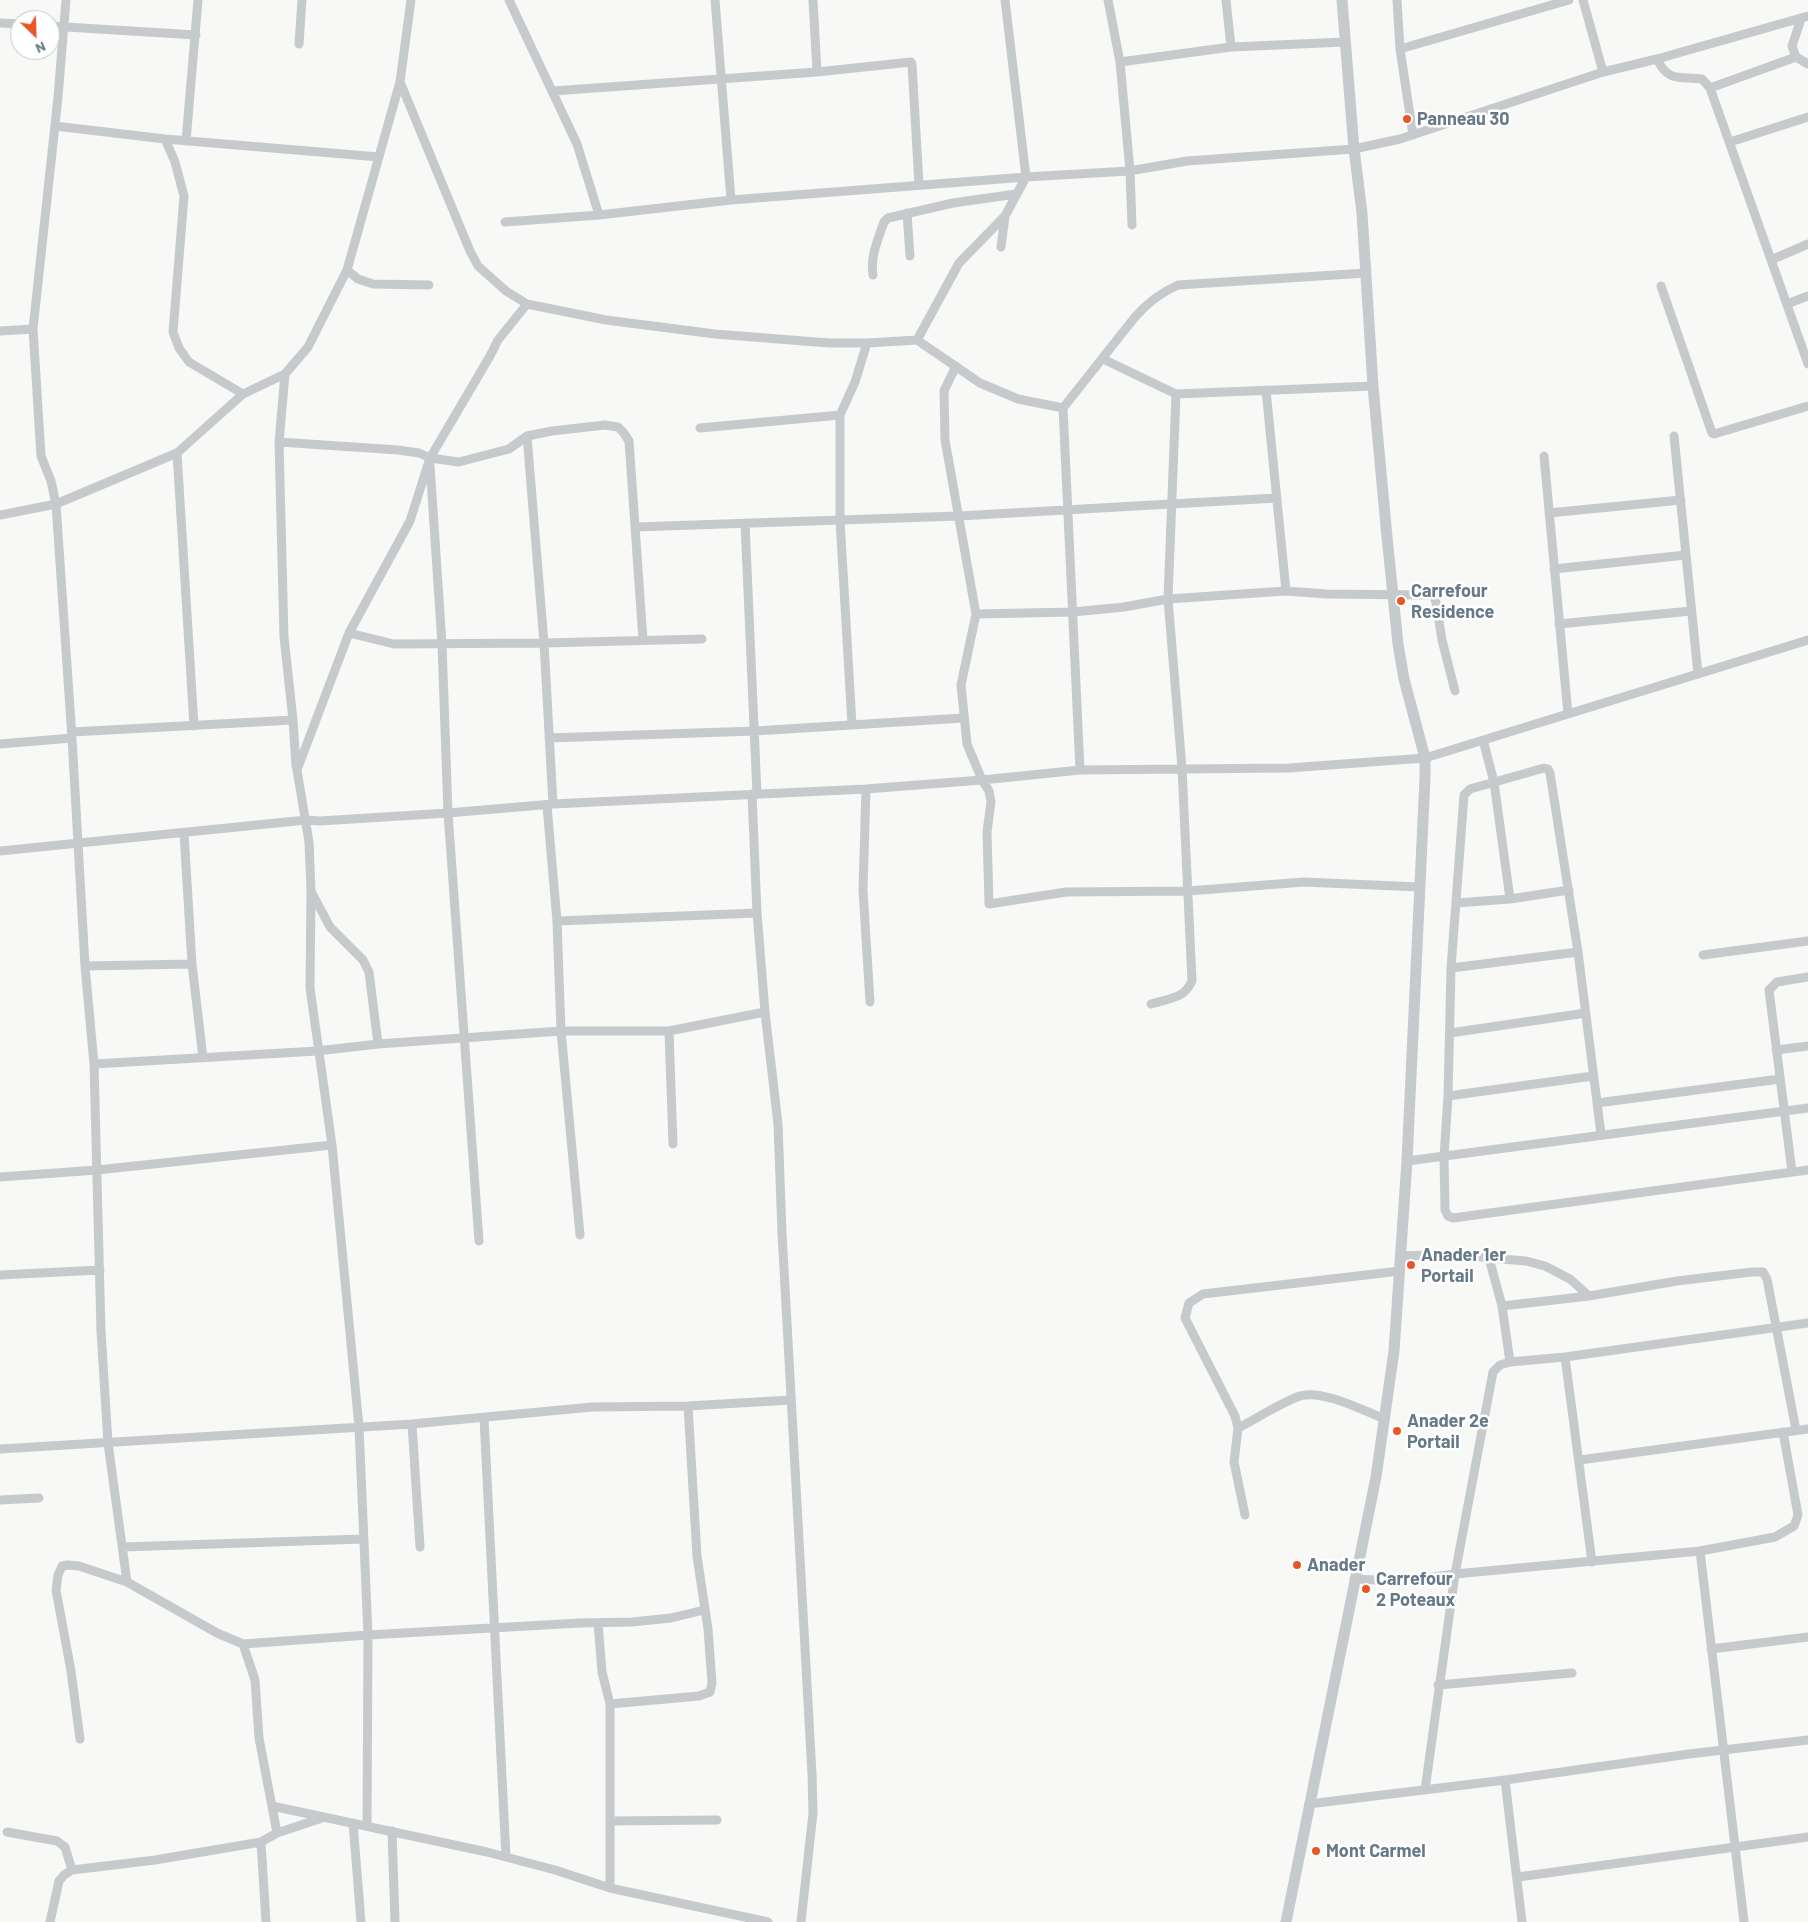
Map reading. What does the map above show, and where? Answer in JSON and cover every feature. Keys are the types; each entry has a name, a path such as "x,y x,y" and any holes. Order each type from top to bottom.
{"street":[{"path":"66,0 55,126 33,329 41,456 56,504 85,966 94,1064 100,1270 108,1443 123,1547 126,1582"},
{"path":"186,140 198,0"},
{"path":"299,44 302,0"},
{"path":"0,514 56,504 177,453 243,394 285,374 308,347 348,270 400,82 411,0"},
{"path":"510,0 577,144 599,215"},
{"path":"715,0 731,200"},
{"path":"813,0 816,72"},
{"path":"917,340 959,263 1005,216 1026,177 1005,0"},
{"path":"1108,0 1120,62 1130,171 1132,225"},
{"path":"1226,0 1231,47"},
{"path":"1286,1922 1376,1477 1394,1350 1407,1161 1425,758 1404,678 1398,644 1374,386 1362,213 1354,149 1342,0"},
{"path":"1397,0 1400,49 1413,134"},
{"path":"1400,49 1569,0"},
{"path":"1584,0 1603,72"},
{"path":"1804,17 1792,46 1796,57 1808,64"},
{"path":"505,222 599,215 731,200 1026,177 1130,171 1187,161 1354,149 1400,139 1603,72 1657,59 1804,17"},
{"path":"60,27 196,36"},
{"path":"1120,62 1231,47 1345,42"},
{"path":"1710,88 1796,57"},
{"path":"1657,59 1661,68 1676,78 1702,79 1710,88 1808,364"},
{"path":"553,91 816,72 912,62 919,185"},
{"path":"400,82 470,251 478,266 506,292 527,304 606,320 714,334 829,343 867,344 917,340 980,383 1018,398 1063,408"},
{"path":"1730,142 1808,117"},
{"path":"55,126 166,139 379,157"},
{"path":"166,139 175,162 184,196 173,332 178,348 189,362 243,394"},
{"path":"873,275 871,263 873,255 884,222 892,216 953,203 1016,194"},
{"path":"907,213 910,256"},
{"path":"1001,247 1005,216"},
{"path":"1771,260 1808,244"},
{"path":"348,270 358,280 373,284 429,286"},
{"path":"1080,770 1063,408 1147,303 1178,285 1366,273"},
{"path":"1661,286 1712,433 1714,434 1808,406"},
{"path":"1787,304 1808,296"},
{"path":"297,770 349,633 410,521 430,458 498,340 527,304"},
{"path":"0,331 33,329"},
{"path":"852,725 840,520 840,415 855,382 867,344"},
{"path":"1103,359 1176,394 1374,386"},
{"path":"956,366 944,391 945,440 976,614 961,685 967,744 982,780 989,791 991,802 988,832 989,904 1066,892 1188,890 1304,882 1419,887"},
{"path":"285,374 279,442 284,637 297,770 310,842 310,988 332,1145 359,1427 368,1635 368,1826"},
{"path":"1266,390 1286,591"},
{"path":"1152,1004 1178,996 1187,991 1192,981 1182,768 1168,599 1176,394"},
{"path":"700,428 840,415"},
{"path":"279,442 398,450 419,453 430,458 459,462 509,450 527,436 605,425 618,427 629,441 643,640"},
{"path":"527,436 544,643 561,1031 580,1234"},
{"path":"1674,436 1698,674"},
{"path":"177,453 194,726"},
{"path":"1544,456 1568,714"},
{"path":"430,458 442,644 448,813 479,1241"},
{"path":"635,527 959,516 1277,498"},
{"path":"1549,513 1680,500"},
{"path":"745,523 754,731 757,913 765,1012 778,1124 813,1803 801,1922"},
{"path":"1554,569 1686,555"},
{"path":"976,614 1073,612 1124,607 1168,599 1286,591 1327,594 1433,596 1436,602 1442,640 1455,691"},
{"path":"1559,624 1691,611"},
{"path":"349,633 394,644 702,639"},
{"path":"0,852 306,820 866,789 1080,770 1289,768 1425,758 1808,640"},
{"path":"549,738 754,731 963,718"},
{"path":"0,744 72,735 293,720"},
{"path":"1483,740 1494,782 1510,899"},
{"path":"1600,1134 1569,890 1548,769 1544,768 1470,789 1464,795 1451,968 1448,1096 1444,1157 1445,1210 1448,1216 1453,1218 1808,1170"},
{"path":"866,789 863,890 870,1002"},
{"path":"184,833 192,964 203,1058"},
{"path":"1456,904 1510,899 1569,890"},
{"path":"311,891 330,927 363,960 369,972 378,1044"},
{"path":"557,921 757,913"},
{"path":"1703,955 1808,941"},
{"path":"1451,968 1578,952"},
{"path":"85,966 192,964"},
{"path":"1792,1172 1769,990 1777,982 1808,978"},
{"path":"94,1064 318,1052 378,1044 561,1031 668,1031 765,1012"},
{"path":"1450,1033 1586,1013"},
{"path":"668,1031 673,1144"},
{"path":"1776,1050 1808,1046"},
{"path":"1448,1096 1593,1076"},
{"path":"1597,1103 1780,1079"},
{"path":"1407,1161 1808,1108"},
{"path":"0,1177 97,1170 332,1145"},
{"path":"1400,1256 1459,1254 1526,1261 1545,1266 1570,1279 1589,1296"},
{"path":"1489,1258 1502,1306 1510,1362"},
{"path":"0,1275 100,1270"},
{"path":"1245,1515 1234,1462 1238,1428 1235,1416 1185,1318 1189,1302 1203,1294 1400,1271"},
{"path":"1502,1306 1589,1296 1676,1280 1763,1272 1767,1280 1796,1430"},
{"path":"1425,1790 1438,1684 1455,1574 1492,1372 1500,1365 1510,1362 1565,1357 1808,1323"},
{"path":"1565,1357 1592,1562"},
{"path":"1238,1428 1302,1396 1317,1395 1336,1400 1385,1419"},
{"path":"0,1449 412,1424 592,1408 688,1406 791,1400"},
{"path":"610,1704 699,1696 710,1692 712,1683 697,1556 688,1406"},
{"path":"484,1418 506,1857"},
{"path":"412,1424 420,1547"},
{"path":"1580,1460 1808,1429"},
{"path":"1354,1579 1401,1581 1455,1574 1592,1562 1700,1551 1775,1537 1794,1526 1798,1516 1782,1432"},
{"path":"0,1500 39,1498"},
{"path":"123,1547 363,1539"},
{"path":"1700,1551 1722,1751 1736,1846 1744,1922"},
{"path":"80,1739 71,1671 56,1590 58,1575 62,1566 68,1564 126,1582 217,1633 243,1644 368,1635 632,1622 671,1618 704,1610"},
{"path":"598,1623 602,1672 610,1704 610,1888"},
{"path":"1710,1649 1808,1637"},
{"path":"243,1644 255,1680 260,1738 276,1833"},
{"path":"1438,1684 1572,1673"},
{"path":"1309,1804 1808,1740"},
{"path":"1505,1780 1522,1922"},
{"path":"272,1806 506,1857 555,1870 610,1888 768,1922"},
{"path":"50,1922 59,1881 72,1870 155,1860 261,1842 276,1833 322,1818"},
{"path":"610,1821 718,1820"},
{"path":"353,1823 361,1922"},
{"path":"392,1831 395,1922"},
{"path":"7,1832 57,1842 65,1847 72,1870"},
{"path":"1518,1877 1808,1837"},
{"path":"261,1842 266,1922"}],"place":[{"name":"Panneau 30","path":"1407,119"},
{"name":"Carrefour Residence","path":"1401,601"},
{"name":"Anader 1er Portail","path":"1411,1265"},
{"name":"Anader 2e Portail","path":"1397,1431"},
{"name":"Anader","path":"1297,1565"},
{"name":"Carrefour 2 Poteaux","path":"1366,1589"},
{"name":"Mont Carmel","path":"1316,1851"}]}
